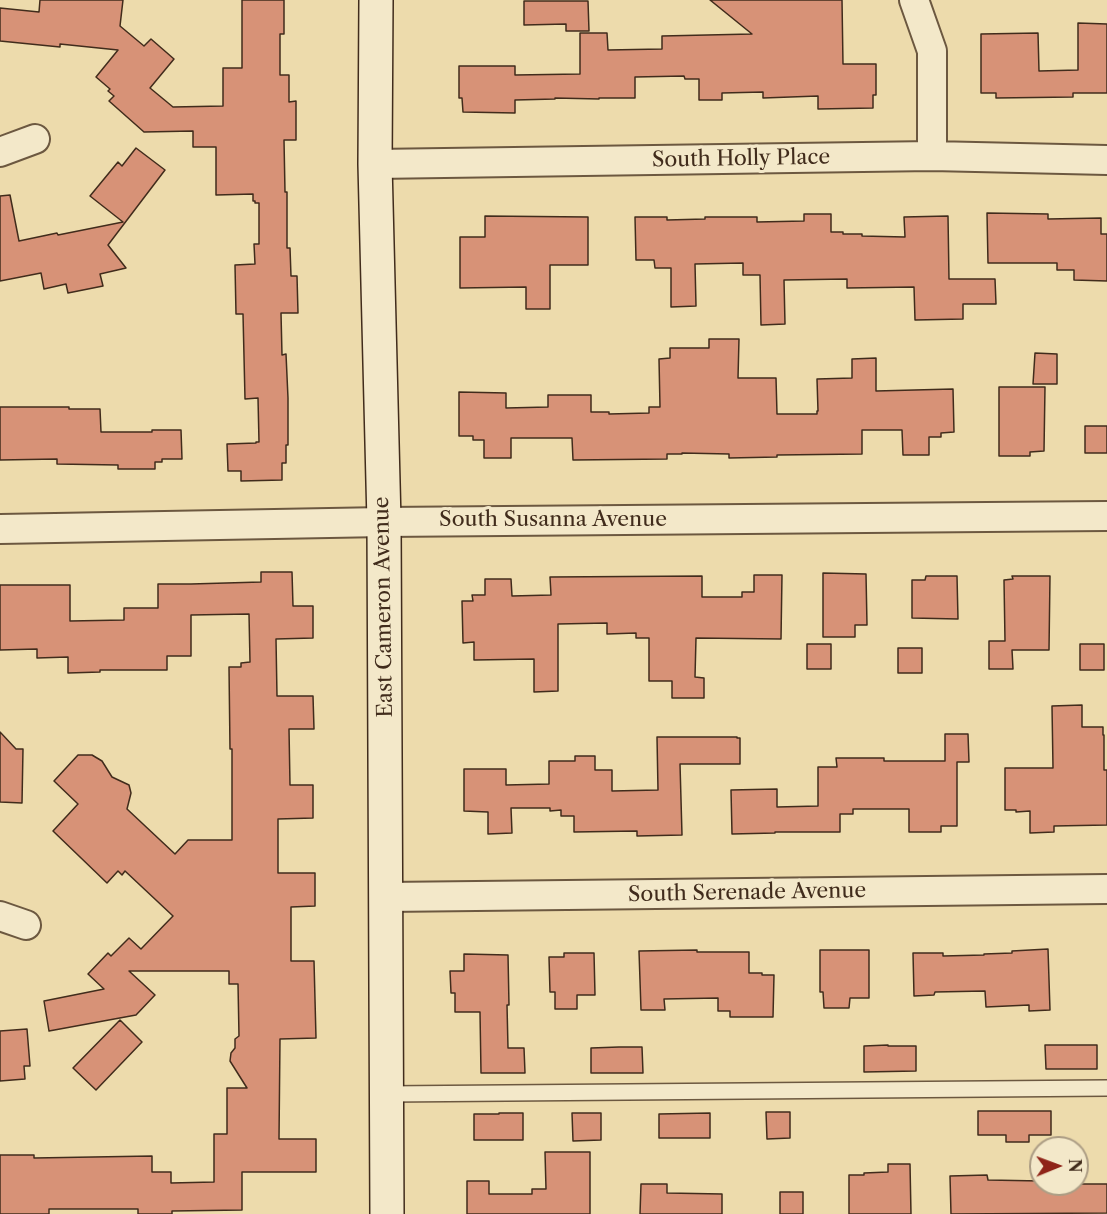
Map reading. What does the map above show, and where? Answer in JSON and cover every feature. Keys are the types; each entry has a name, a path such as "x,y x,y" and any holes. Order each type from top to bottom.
{"main road":[{"name":"East Cameron Avenue","path":"376,0 375,164 384,522 387,1214"}],"street":[{"path":"914,0 932,51 932,156"},
{"path":"0,152 35,139"},
{"name":"South Holly Place","path":"375,164 932,156 1107,160"},
{"name":"South Susanna Avenue","path":"0,529 384,522 1107,516"},
{"name":"South Serenade Avenue","path":"386,897 1107,889"}],"lane":[{"path":"387,1094 1107,1088"}],"building":[{"path":"40,0 123,0 120,26 144,46 151,39 174,59 150,88 173,107 223,106 223,68 242,68 242,0 284,0 284,34 280,34 280,75 289,75 289,102 296,101 296,140 284,140 287,248 290,248 291,276 297,276 298,313 281,313 282,355 286,354 288,398 288,445 286,445 286,463 282,463 282,480 241,481 241,471 228,471 227,444 259,442 258,398 245,399 243,314 236,314 235,265 255,264 254,244 259,244 259,203 253,201 253,194 216,195 216,147 193,147 193,131 144,132 109,101 114,96 108,91 110,89 96,77 118,50 0,41 0,8 39,12"},
{"path":"710,0 842,0 843,64 876,64 876,95 873,95 873,108 818,109 818,96 763,98 763,92 722,93 722,100 699,100 699,79 685,79 684,76 635,77 635,98 515,100 515,113 463,112 462,98 459,98 459,66 515,66 515,75 580,74 580,33 607,33 608,50 662,49 662,36 752,34"},
{"path":"524,1 588,1 589,31 566,31 566,24 524,25"},
{"path":"1078,23 1107,24 1107,93 1073,93 1073,97 996,98 996,93 981,93 981,34 1038,33 1039,71 1078,70"},
{"path":"136,148 165,170 108,245 126,268 100,274 103,286 68,293 66,284 44,289 41,273 0,281 0,196 10,195 19,241 123,222 90,196 118,162 122,166"},
{"path":"987,213 1048,214 1048,219 1101,218 1101,234 1107,234 1107,281 1074,280 1074,270 1057,270 1057,263 988,263"},
{"path":"804,214 831,214 831,232 862,234 862,236 905,237 904,217 948,216 949,279 995,279 996,304 963,304 963,319 915,320 914,287 847,288 847,279 784,280 785,324 761,325 760,275 743,275 743,263 695,264 696,306 671,307 671,268 655,268 654,260 636,260 635,217 667,217 667,220 757,217 757,222 804,221"},
{"path":"485,216 588,217 588,265 550,265 550,309 526,309 526,287 460,288 460,237 485,237"},
{"path":"709,339 739,339 738,378 776,378 777,414 817,414 817,379 852,378 852,359 876,358 876,391 953,389 954,432 941,433 941,437 929,437 929,455 903,455 902,430 862,430 862,454 729,458 729,454 682,453 667,454 667,459 573,460 572,438 511,438 511,458 484,458 484,440 473,440 473,436 459,436 459,392 506,393 506,408 548,407 548,395 591,395 591,412 649,413 649,407 660,407 659,359 670,358 670,348 709,348"},
{"path":"1035,353 1057,354 1057,384 1033,384"},
{"path":"999,387 1045,387 1044,451 1030,452 1030,456 999,456"},
{"path":"0,407 100,409 101,432 181,430 182,459 162,459 162,462 155,462 155,469 118,469 118,465 57,464 57,459 0,460"},
{"path":"1085,426 1107,426 1107,453 1085,453"},
{"path":"261,572 292,572 293,606 313,606 313,638 276,639 277,696 313,696 314,729 289,729 290,785 313,785 313,818 278,819 278,873 315,873 315,906 291,907 291,961 314,961 316,1038 280,1039 279,1139 316,1139 316,1172 242,1172 242,1210 138,1214 138,1209 49,1209 49,1214 0,1214 0,1155 34,1155 34,1158 152,1156 152,1172 171,1172 171,1183 214,1182 214,1134 227,1134 227,1088 247,1088 230,1061 231,1053 235,1048 235,1039 239,1036 238,984 229,984 229,971 129,971 155,995 136,1015 49,1031 44,1001 104,989 88,974 108,953 111,956 129,938 141,949 173,916 125,871 122,875 118,871 107,883 53,831 78,804 54,781 78,755 92,755 102,761 112,777 129,785 131,793 127,809 175,854 188,840 232,840 229,667 241,667 241,663 250,662 249,614 191,615 191,656 167,656 167,670 100,670 100,672 68,673 68,657 37,658 37,649 0,650 0,585 70,585 70,621 124,620 124,608 158,608 158,584 261,582"},
{"path":"823,573 866,574 867,625 855,625 855,637 823,637"},
{"path":"754,575 782,575 781,639 696,638 695,677 704,678 704,698 672,698 672,681 649,681 649,638 636,638 636,633 607,634 607,623 558,624 558,691 534,692 534,659 474,660 474,642 463,643 462,601 473,601 472,595 485,595 485,579 511,579 512,596 551,595 550,577 702,576 702,597 742,597 742,592 754,592"},
{"path":"926,576 957,576 958,619 912,618 912,580 925,580"},
{"path":"1012,576 1050,576 1049,650 1012,650 1013,669 989,669 989,641 1005,641 1004,580 1013,579"},
{"path":"807,644 831,644 831,669 807,669"},
{"path":"1080,644 1104,644 1104,670 1080,670"},
{"path":"898,648 922,648 922,673 898,673"},
{"path":"1082,705 1082,727 1103,727 1104,770 1107,770 1107,825 1054,826 1054,832 1030,833 1030,811 1005,810 1005,768 1053,768 1052,706"},
{"path":"0,732 16,749 23,749 22,803 0,802"},
{"path":"945,734 968,734 969,762 957,762 957,826 941,826 941,832 909,832 909,809 853,809 853,814 840,814 840,832 732,834 731,790 777,789 777,807 818,806 818,767 837,767 836,758 945,761"},
{"path":"657,737 740,738 740,764 680,764 682,835 637,836 637,831 574,832 574,816 561,816 561,810 550,811 550,808 511,808 512,833 488,834 488,812 464,811 464,769 506,769 506,785 549,784 549,761 575,761 575,756 595,756 595,770 612,770 612,791 658,790"},
{"path":"1048,949 1050,1010 1029,1011 1029,1005 986,1007 985,991 935,992 934,995 914,996 913,953 943,953 943,956 984,955"},
{"path":"697,950 697,952 749,952 749,973 774,975 773,1017 730,1017 730,1011 718,1011 718,998 664,999 665,1010 641,1010 639,951"},
{"path":"820,950 869,950 869,998 850,998 849,1008 824,1008 823,992 820,992"},
{"path":"564,953 594,953 595,995 577,995 577,1009 555,1009 555,992 550,992 549,957 564,957"},
{"path":"464,954 508,955 508,1048 524,1048 525,1073 481,1073 480,1012 455,1012 455,993 451,993 450,971 464,971"},
{"path":"120,1020 142,1042 96,1090 73,1068"},
{"path":"27,1029 30,1066 24,1066 25,1079 0,1081 0,1031"},
{"path":"1045,1045 1097,1045 1097,1069 1046,1069"},
{"path":"864,1046 916,1046 916,1071 864,1072"},
{"path":"642,1047 643,1073 591,1073 591,1048"},
{"path":"978,1111 1051,1111 1051,1135 1029,1135 1029,1142 1006,1142 1006,1135 978,1135"},
{"path":"766,1112 790,1112 790,1138 767,1139"},
{"path":"523,1113 523,1140 474,1140 474,1114"},
{"path":"572,1113 601,1113 601,1140 573,1141"},
{"path":"710,1113 710,1138 659,1138 659,1114"},
{"path":"545,1152 590,1152 590,1214 467,1214 467,1181 489,1181 489,1194 532,1194 532,1189 546,1189"},
{"path":"888,1164 910,1164 911,1214 849,1214 849,1175 888,1172"},
{"path":"987,1175 988,1180 1029,1181 1029,1196 1089,1196 1089,1184 1107,1184 1107,1213 951,1214 950,1176"},
{"path":"641,1184 667,1184 667,1193 722,1194 722,1214 640,1214"},
{"path":"780,1192 803,1192 803,1214 780,1214"}]}
